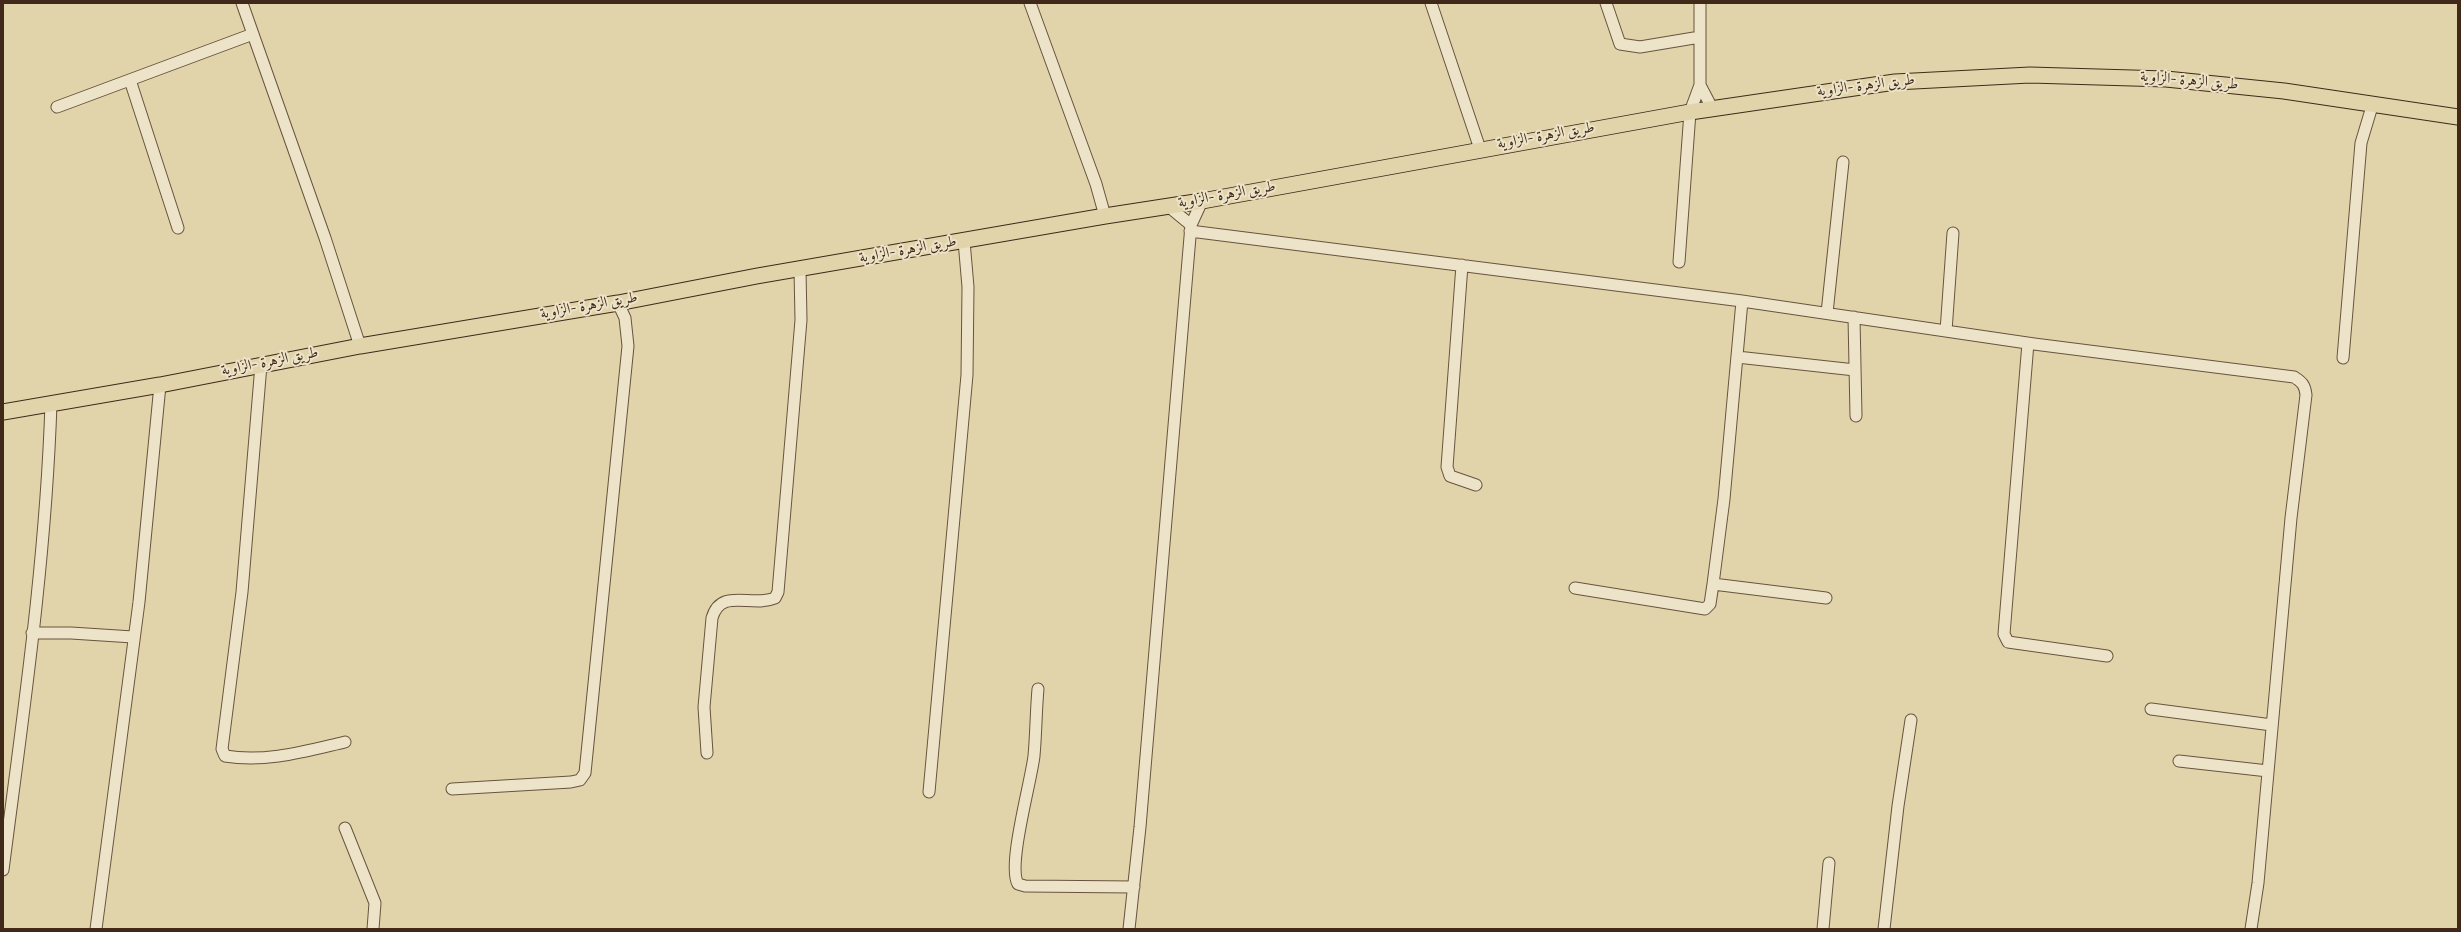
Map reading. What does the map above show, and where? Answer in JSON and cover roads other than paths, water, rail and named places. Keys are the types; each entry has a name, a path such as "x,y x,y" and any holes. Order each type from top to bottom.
{"main road":[{"name":"طريق الزهرة -الزاوية","path":"3,412 160,385 360,346 1105,216 1202,201 1480,149 1712,108 1895,82 2030,75 2192,81 2372,103 2458,117"}],"street":[{"path":"242,3 325,238 360,346"},
{"path":"1030,3 1096,184 1105,216"},
{"path":"1431,3 1480,149"},
{"path":"1606,3 1620,44 1640,47 1700,37"},
{"path":"1678,262 1690,112 1700,85 1700,3"},
{"path":"57,107 253,34"},
{"path":"130,80 178,228"},
{"path":"1700,85 1712,108"},
{"path":"2343,358 2361,143 2372,103"},
{"path":"1827,313 1843,162"},
{"path":"1129,929 1134,887 1190,228 1202,201"},
{"path":"1168,206 1190,228 1742,301 2028,343 2294,377 2305,386 2306,395 2290,525 2268,770 2251,929"},
{"path":"1946,331 1953,233"},
{"path":"929,792 967,375 968,286 964,241"},
{"path":"1462,265 1447,468 1450,476 1476,485"},
{"path":"706,753 704,707 712,618 715,607 721,602 729,601 768,601 775,598 778,592 801,320 800,270"},
{"path":"1575,588 1706,609 1710,604 1724,499 1742,301"},
{"path":"452,789 571,782 580,780 585,773 628,346 625,318 618,302"},
{"path":"1854,317 1856,416"},
{"path":"2028,343 2004,634 2008,642 2107,656"},
{"path":"1737,357 1855,370"},
{"path":"261,365 242,592 222,749 225,756 277,757 345,742"},
{"path":"96,929 107,859 138,602 160,385"},
{"path":"3,870 32,633 49,462 50,403"},
{"path":"1713,584 1826,598"},
{"path":"32,633 71,633 133,637"},
{"path":"1038,689 1034,757 1016,858 1015,878 1018,884 1025,886 1134,887"},
{"path":"2151,709 2272,725"},
{"path":"1884,929 1898,806 1912,720"},
{"path":"2179,761 2268,770"},
{"path":"344,828 375,903 373,929"},
{"path":"1823,929 1829,863"}]}
